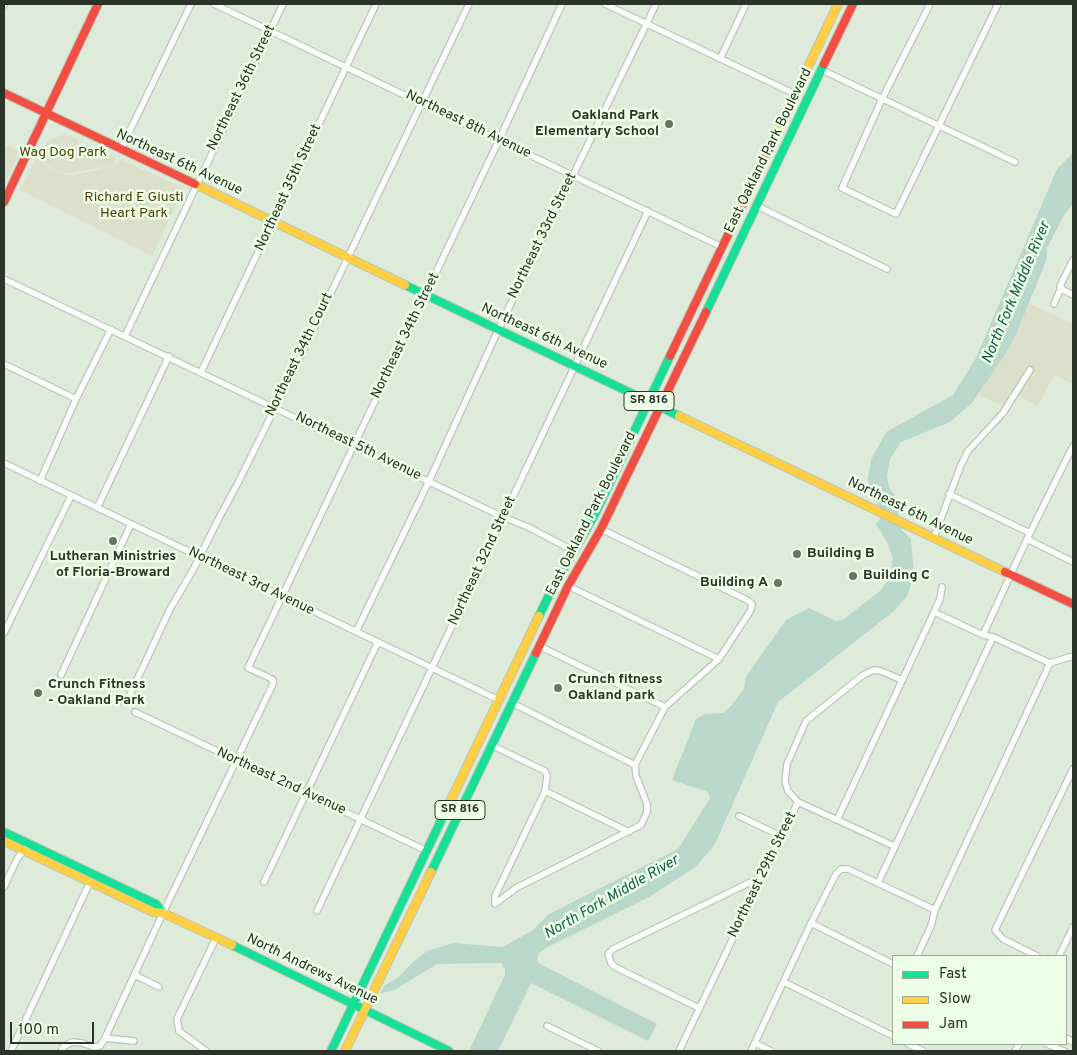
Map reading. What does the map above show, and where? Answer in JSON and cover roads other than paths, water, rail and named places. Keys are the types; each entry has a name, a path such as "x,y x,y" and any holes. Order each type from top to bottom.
{"main road":[{"path":"4,202 98,4"},
{"name":"East Oakland Park Boulevard","path":"353,1003 557,580 590,523 838,4"},
{"path":"822,70 818,64 820,57 843,4"},
{"name":"East Oakland Park Boulevard","path":"364,1008 568,586 601,528 661,406 853,4"},
{"name":"Northeast 6th Avenue","path":"4,93 1073,604"},
{"path":"780,157 780,144 798,105 798,98 795,94"},
{"path":"748,193 751,202 757,206"},
{"path":"735,220 741,223 742,235"},
{"path":"574,551 577,557 574,576"},
{"path":"534,628 534,638 539,646"},
{"path":"499,700 504,708 503,720"},
{"path":"448,805 449,815 454,822"},
{"name":"North Andrews Avenue","path":"4,832 18,844"},
{"name":"North Andrews Avenue","path":"4,841 18,844 156,904 163,913"},
{"name":"North Andrews Avenue","path":"27,848 90,882 153,912 163,913 450,1051"},
{"path":"427,851 432,859 430,874"},
{"name":"SR 816","path":"331,1051 353,1003"},
{"name":"SR 816","path":"345,1051 364,1008"}],"street":[{"path":"121,149 191,4"},
{"name":"Northeast 8th Avenue","path":"214,4 722,247"},
{"name":"Northeast 36th Street","path":"125,336 283,4"},
{"name":"Northeast 35th Street","path":"201,372 376,4"},
{"name":"Northeast 34th Court","path":"123,702 129,697 170,609 200,557 275,408 469,4"},
{"name":"Northeast 34th Street","path":"236,761 273,684 273,680 248,668 562,4"},
{"path":"605,4 795,94"},
{"name":"Northeast 33rd Street","path":"356,632 572,175 656,4"},
{"path":"720,59 746,4"},
{"path":"930,4 882,99 842,188 896,214 998,4"},
{"path":"822,70 1015,162"},
{"path":"757,206 887,269"},
{"name":"Northeast 32nd Street","path":"317,911 648,211"},
{"path":"1054,304 1061,288 1060,286 1073,260"},
{"name":"Northeast 5th Avenue","path":"4,280 169,356 503,516 528,526 574,551"},
{"path":"1061,288 1073,295"},
{"path":"40,480 76,399 111,329"},
{"path":"96,508 169,356"},
{"path":"4,364 76,399"},
{"path":"934,537 968,451 1003,413 1030,370"},
{"path":"983,635 1027,539 1072,454 1073,446"},
{"name":"Northeast 3rd Avenue","path":"4,463 499,700"},
{"path":"950,494 1030,533"},
{"path":"4,633 71,496"},
{"path":"61,675 131,524"},
{"path":"491,745 544,770 548,776 545,791 495,896 495,904 516,888 641,825 647,812 647,804 636,776 635,765 665,707 719,659 750,613 752,604 747,600 601,528"},
{"path":"1027,539 1073,562"},
{"path":"568,586 719,659"},
{"path":"837,820 940,599 942,587"},
{"path":"934,612 1050,663 1073,656"},
{"path":"878,883 993,637"},
{"path":"264,882 378,642"},
{"path":"539,646 665,707"},
{"path":"916,955 931,926 934,910 1050,663"},
{"name":"Northeast 29th Street","path":"679,1051 798,802 788,791 785,782 787,764 806,721 863,675 874,670 902,680"},
{"path":"512,703 635,765"},
{"name":"Northeast 2nd Avenue","path":"135,712 427,851"},
{"path":"61,1051 63,1047 72,1042 82,1043 94,1048 100,1046 105,1038 236,761"},
{"path":"1035,955 1003,940 996,930 1073,769"},
{"path":"545,791 629,832"},
{"path":"798,802 894,846"},
{"path":"739,816 781,836"},
{"path":"4,887 16,859 18,844"},
{"path":"16,859 27,848"},
{"path":"751,1051 811,923 836,874 841,869 848,869 934,910"},
{"path":"699,1008 615,967 611,963 608,954 613,949 761,877"},
{"path":"11,1051 90,882"},
{"path":"811,923 892,964"},
{"path":"1060,955 1073,927"},
{"path":"206,1051 178,1031 177,1019 216,938"},
{"path":"135,975 159,987"},
{"path":"784,982 892,1036"},
{"path":"547,1026 598,1051"},
{"path":"105,1038 134,1042"},
{"path":"755,1043 771,1051"},
{"path":"910,1045 923,1051"},
{"path":"1049,1045 1064,1051"}],"water":[{"name":"North Fork Middle River","path":"1073,153 1073,204 1064,215 1047,248 1047,259 1017,332 1005,355 972,403 950,422 901,442 890,459 887,475 889,488 894,494 900,510 898,513 901,529 911,539 914,577 907,596 893,612 778,702 715,844 697,866 649,897 539,953 537,961 540,964 657,1024 648,1041 531,983 498,1051 469,1051 505,975 505,969 501,963 437,964 396,989 380,994 384,986 399,977 427,951 453,943 503,947 533,930 549,914 678,849 710,798 708,792 672,780 696,719 705,714 723,713 731,706 744,689 745,678 786,620 809,608 836,621 844,619 881,590 890,576 893,558 887,542 876,524 880,519 877,503 870,495 868,478 871,460 886,432 953,395 976,358 1057,169"}],"place":[{"name":"Oakland Park Elementary School","path":"669,124"},
{"name":"Lutheran Ministries of Floria-Broward","path":"113,541"},
{"name":"Building B","path":"797,554"},
{"name":"Building C","path":"853,576"},
{"name":"Building A","path":"778,583"},
{"name":"Crunch fitness Oakland park","path":"558,688"},
{"name":"Crunch Fitness - Oakland Park","path":"38,693"}],"park label":[{"name":"Wag Dog Park","path":"63,153"},
{"name":"Richard E Giusti Heart Park","path":"134,206"}]}
